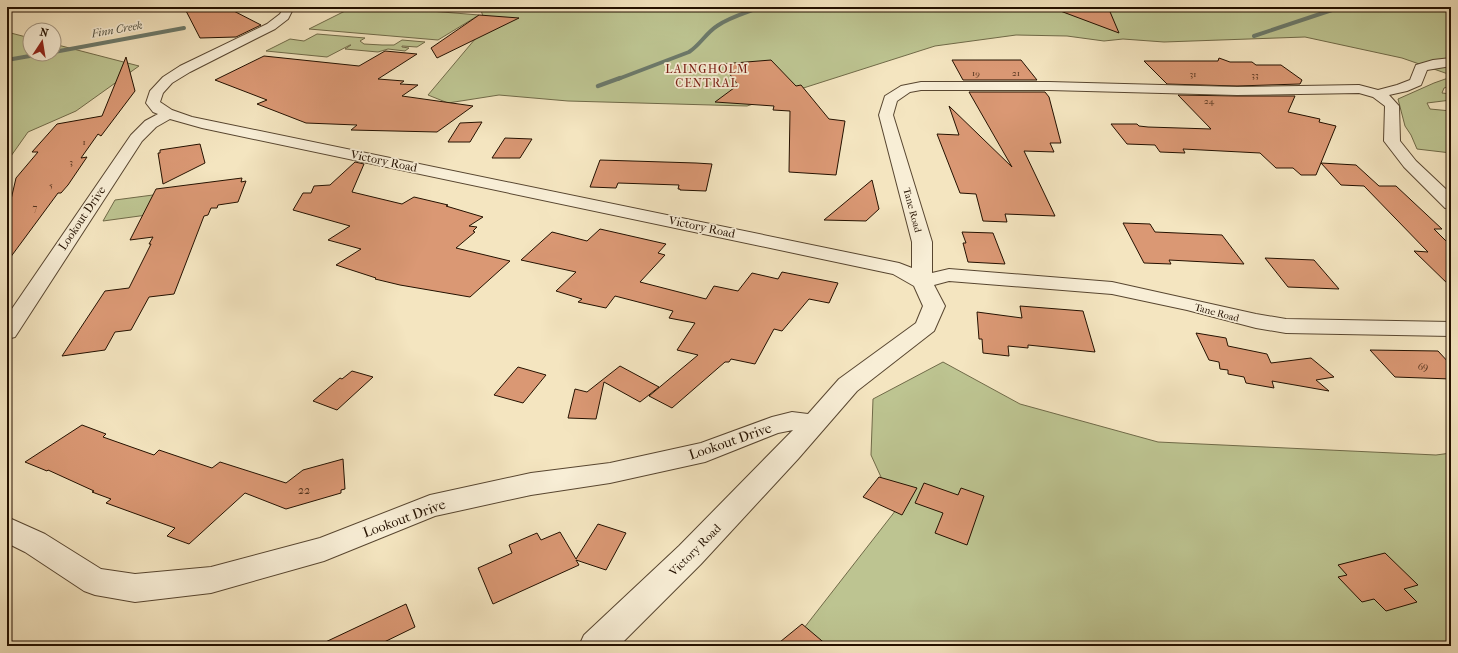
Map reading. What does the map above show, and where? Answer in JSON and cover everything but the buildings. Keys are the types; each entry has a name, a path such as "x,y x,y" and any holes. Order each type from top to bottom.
{"street":[{"name":"Victory Road","path":"289,7 286,16 274,24 172,76 157,91 153,103 156,108 168,115 899,269 922,282 934,306 926,326 848,385 813,423 790,452 690,555 596,646"},
{"name":"Tane Road","path":"1378,94 1402,88 1416,82 1421,68 1433,64 1451,62"},
{"name":"Tane Road","path":"1451,204 1410,164 1392,141 1392,106 1388,100 1378,94 1359,89 1316,91 1237,91 950,85 922,86 906,89 890,99 886,115 922,242 922,282 949,275 1112,288 1187,304 1256,322 1286,326 1451,329"},
{"name":"Lookout Drive","path":"7,332 136,138 147,126 168,115"},
{"name":"Lookout Drive","path":"7,529 35,543 95,582 135,588 212,580 324,549 430,506 531,484 610,473 705,452 772,426 792,421 813,423"}],"green space":[{"path":"353,7 381,7 479,15 438,40 309,29"},
{"path":"480,7 1451,7 1451,75 1402,58 1305,37 1164,42 1123,39 1104,41 1067,36 1016,35 935,46 747,106 568,101 499,95 448,103 428,95 486,26"},
{"path":"7,32 22,36 22,62 62,62 62,46 139,66 76,111 28,132 11,156 7,159"},
{"path":"317,34 365,38 360,41 364,44 394,45 402,40 425,42 417,47 402,46 409,48 405,51 388,49 378,52 345,49 350,45 327,57 266,51 290,39 304,41"},
{"path":"1451,77 1451,86 1444,88 1442,93 1451,94 1451,100 1427,103 1430,109 1451,111 1451,153 1417,149 1405,126 1398,99"},
{"path":"206,188 198,208 103,221 115,200"},
{"path":"943,362 1020,404 1158,442 1436,455 1451,453 1451,646 790,646 896,510 871,455 873,399"}],"waterway":[{"path":"618,79 689,52 706,35 722,23 761,7"},
{"path":"1254,36 1341,7"},
{"name":"Finn Creek","path":"62,51 184,28"},
{"name":"Finn Creek","path":"7,60 22,57"},
{"path":"598,86 620,78"}],"district":[{"name":"LAINGHOLM CENTRAL","path":"707,76"}]}
